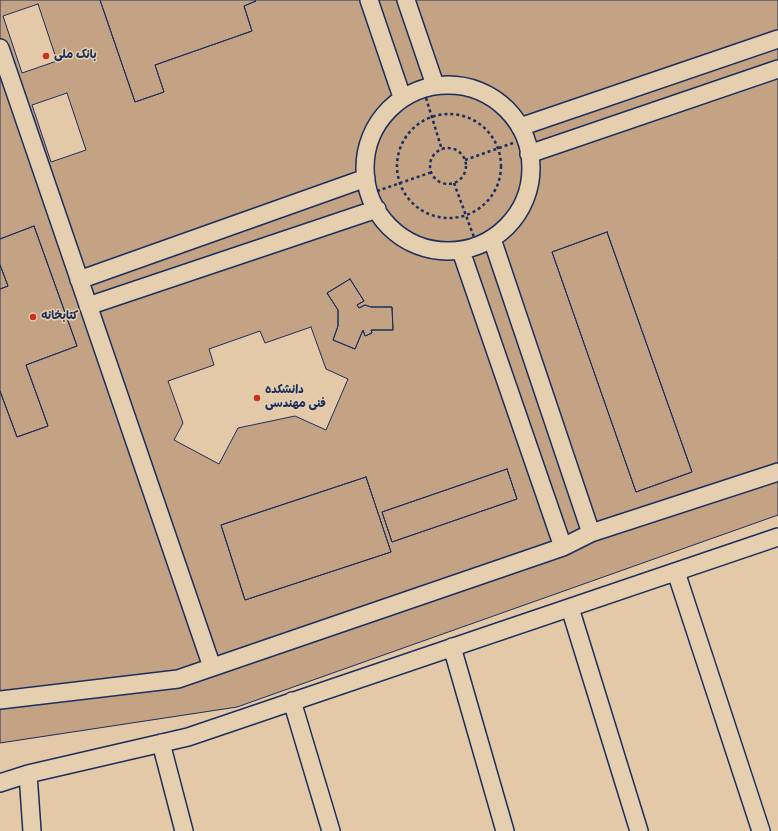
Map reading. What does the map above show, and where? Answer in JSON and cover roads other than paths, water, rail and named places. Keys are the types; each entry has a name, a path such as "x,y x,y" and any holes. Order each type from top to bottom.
{"street":[{"path":"370,0 402,97"},
{"path":"406,0 429,86"},
{"path":"525,140 778,39"},
{"path":"0,48 212,667"},
{"path":"525,140 778,69"},
{"path":"464,85 490,95 512,114 525,140 532,166 527,195 514,220 477,245 433,250 406,241 385,222 373,202 364,170 368,142 382,117 402,97 429,86 464,85"},
{"path":"79,280 366,178"},
{"path":"88,306 373,202"},
{"path":"477,245 591,533"},
{"path":"477,245 563,547"},
{"path":"0,700 178,679 563,547 591,533 778,472"},
{"path":"0,783 28,774 188,737 778,537"},
{"path":"676,572 762,831"},
{"path":"570,608 639,831"},
{"path":"452,647 505,831"},
{"path":"292,702 331,831"},
{"path":"161,743 184,831"},
{"path":"28,774 32,831"}],"place":[{"name":"بانک ملی","path":"46,56"},
{"name":"کتابخانه","path":"33,317"},
{"name":"دانشکده فنی مهندسی","path":"257,398"}]}
